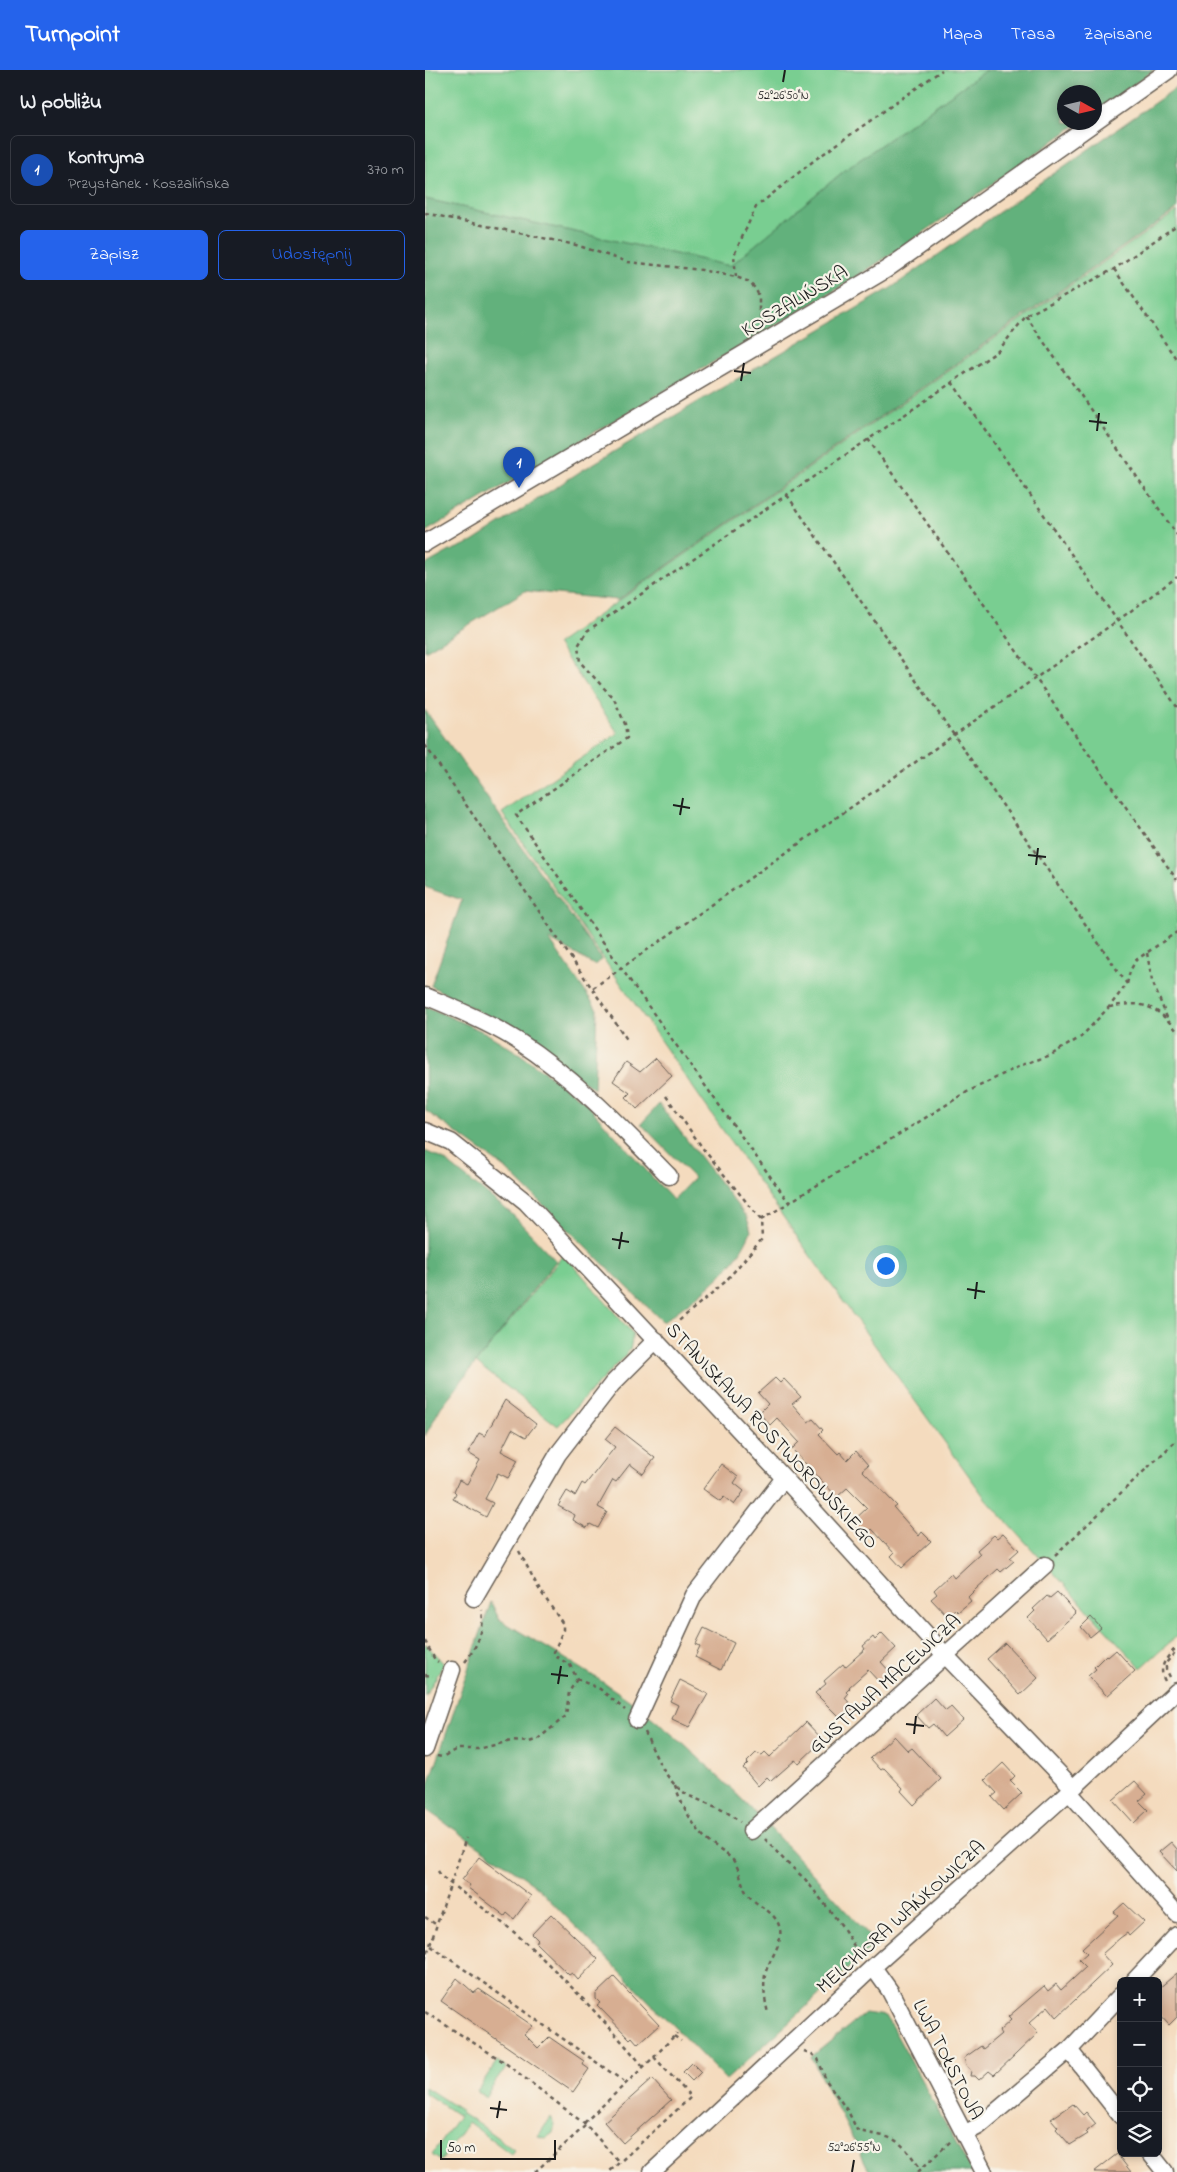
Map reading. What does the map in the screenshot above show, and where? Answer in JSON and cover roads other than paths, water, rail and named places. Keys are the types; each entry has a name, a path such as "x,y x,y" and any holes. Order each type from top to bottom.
{"street":[{"name":"KOSZALIŃSKA","path":"425,543 887,269 1169,70"},
{"path":"425,996 497,1028 547,1062 594,1100 669,1176"},
{"name":"STANISŁAWA ROSTWOROWSKIEGO","path":"425,1131 451,1142 525,1202 785,1478 946,1656 1071,1790 1177,1914"},
{"path":"474,1598 558,1454 612,1384 656,1340"},
{"path":"637,1720 695,1595 785,1478"},
{"name":"GUSTAWA MACEWICZA","path":"751,1831 1045,1565"},
{"path":"429,1752 453,1670"},
{"name":"MELCHIORA WAŃKOWICZA","path":"652,2172 872,1969 1071,1790 1175,1689"},
{"path":"1138,1977 1177,1935"},
{"name":"LWA TOŁSTOJA","path":"872,1969 890,1991 984,2172"},
{"path":"964,2134 979,2126 1069,2050 1117,1999"},
{"path":"1069,2050 1118,2112"},
{"path":"1153,2157 1165,2172"}],"place":[{"name":"Kontryma","path":"519,488"}]}
